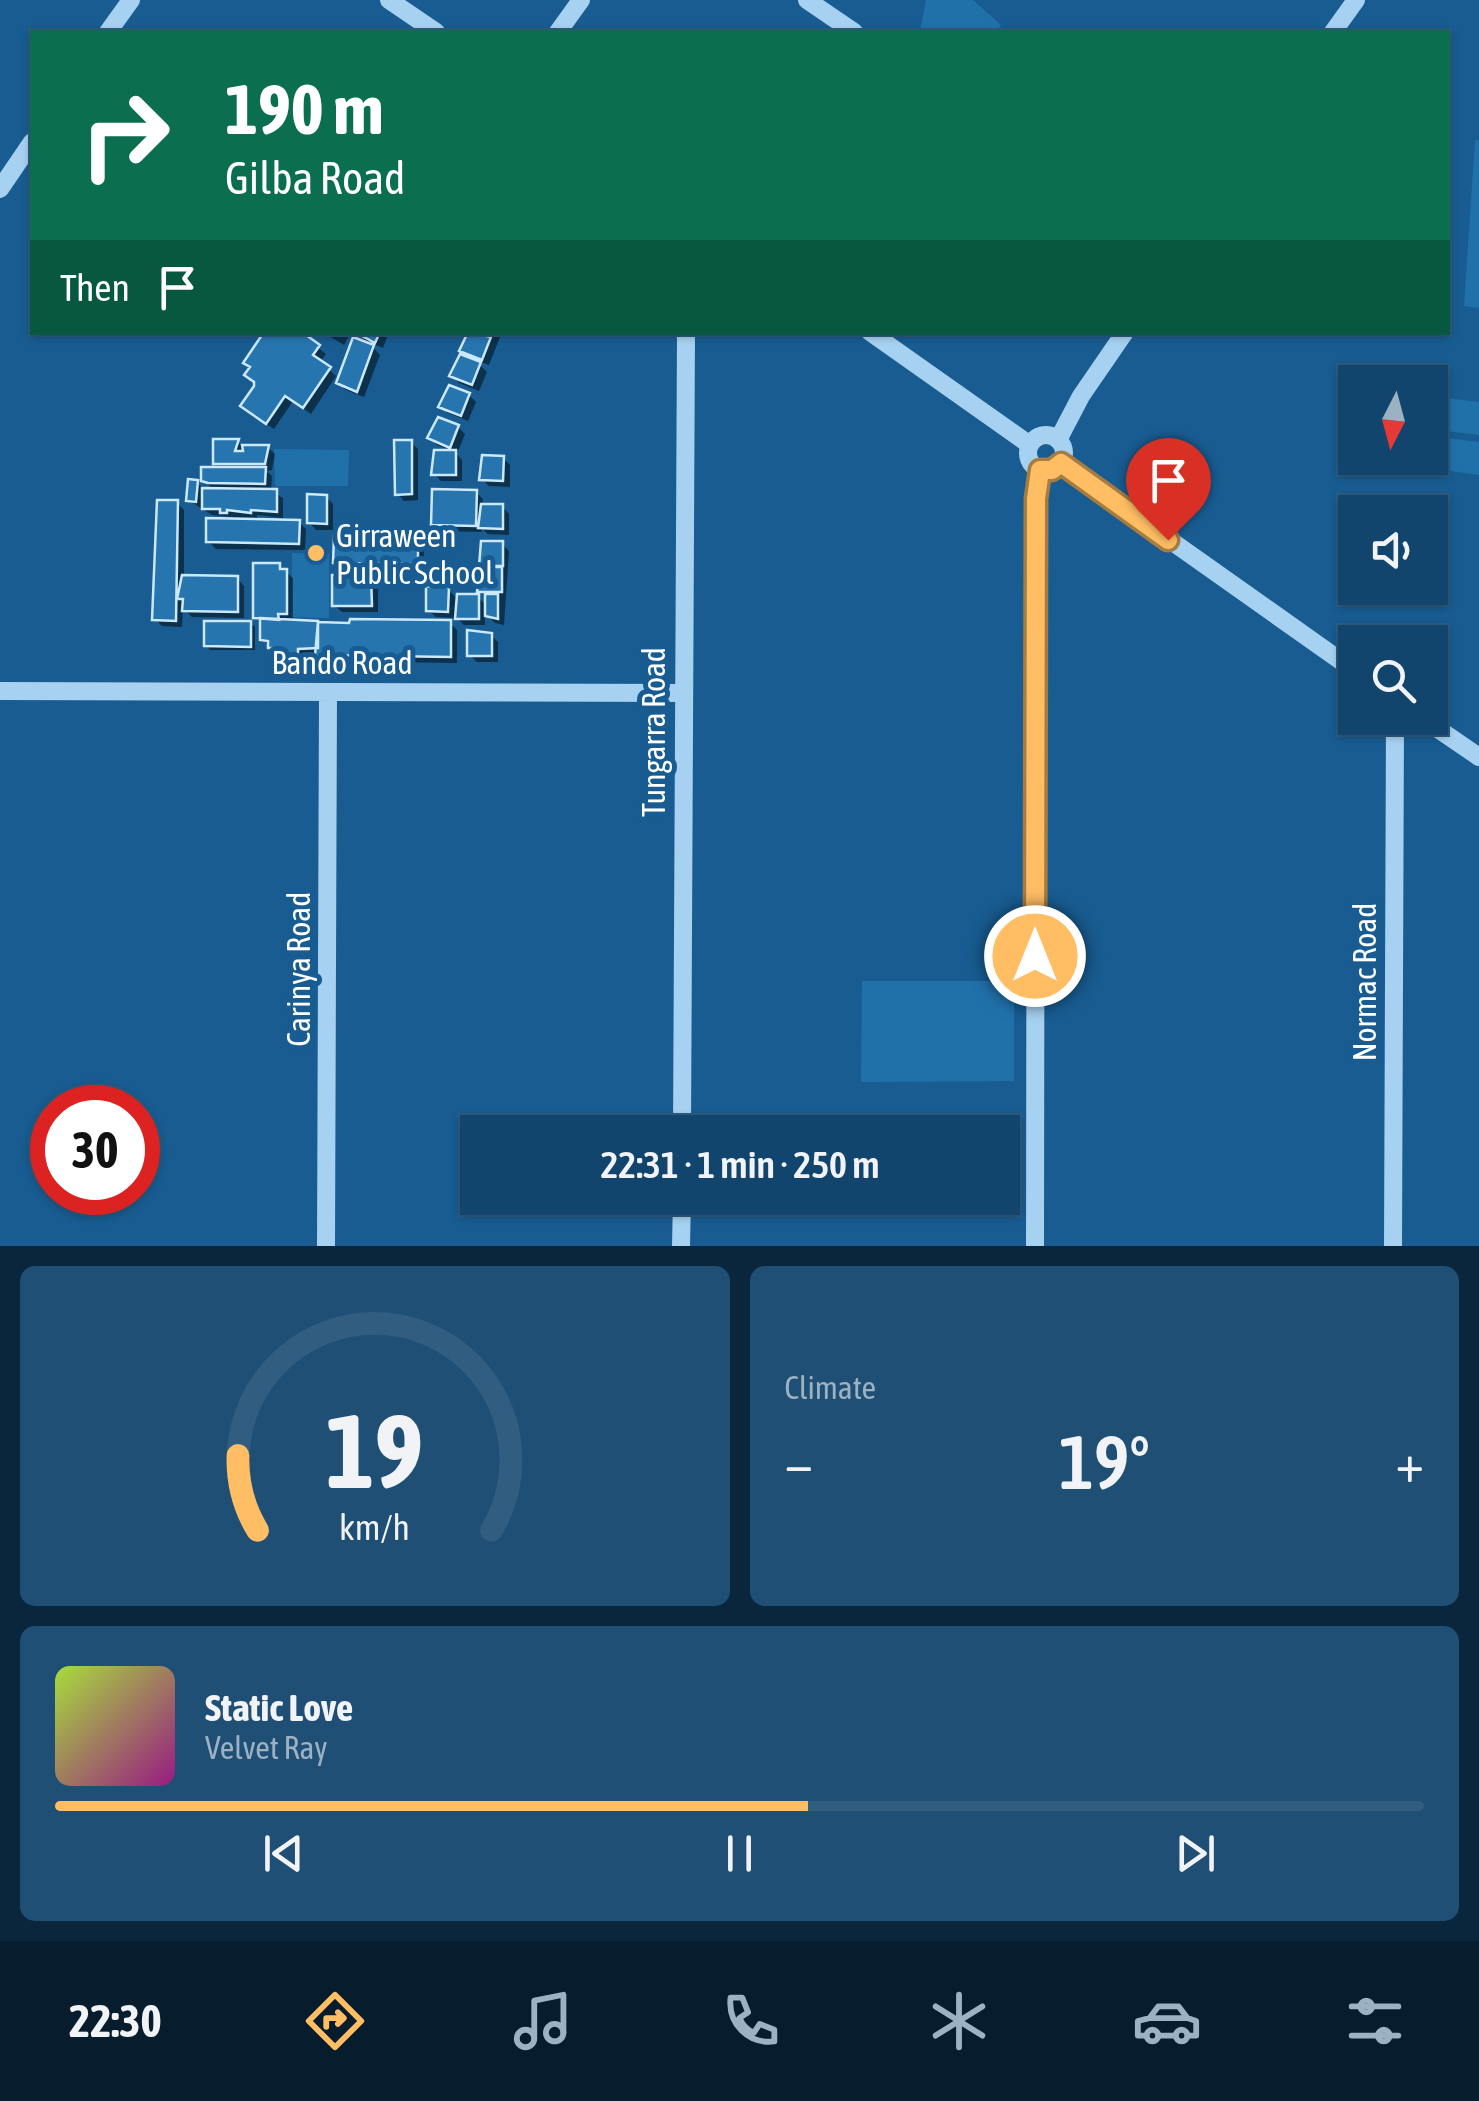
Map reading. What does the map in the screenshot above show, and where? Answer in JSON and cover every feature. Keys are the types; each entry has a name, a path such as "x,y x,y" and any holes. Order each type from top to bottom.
{"street":[{"path":"109,30 130,0"},
{"path":"389,0 433,30"},
{"path":"559,30 581,0"},
{"path":"808,0 851,30"},
{"path":"1334,30 1356,0"},
{"path":"0,189 30,145"},
{"name":"Tungarra Road","path":"682,1115 686,335"},
{"path":"874,335 1030,445"},
{"path":"1058,440 1081,396 1123,335"},
{"path":"1030,445 1043,436 1058,440"},
{"path":"1030,445 1029,460 1040,470 1052,470 1064,454 1058,440"},
{"path":"1061,463 1338,659"},
{"path":"1035,1246 1036,499 1040,470"},
{"name":"Bando Road","path":"0,691 683,693"},
{"name":"Carinya Road","path":"326,1246 328,692"},
{"name":"Normac Road","path":"1393,1246 1395,735"},
{"path":"1447,735 1479,757"},
{"path":"682,1215 682,1246"}],"shaded area":[{"path":"926,0 973,0 1001,25 997,30 920,30"},
{"path":"1475,140 1479,140 1479,308 1464,306"},
{"path":"1448,398 1479,402 1479,435 1448,431"},
{"path":"1448,438 1479,442 1479,475 1448,471"},
{"path":"274,449 349,450 348,486 275,486"},
{"path":"292,553 329,554 329,618 291,617"},
{"path":"862,981 1014,981 1014,1081 861,1082"}],"building":[{"path":"262,335 306,335 320,345 313,355 331,367 303,408 285,396 266,424 240,406 254,386 244,375 250,367 243,363"},
{"path":"360,335 379,335 375,343"},
{"path":"467,335 491,337 482,360 459,351"},
{"path":"353,337 374,345 357,392 336,383"},
{"path":"460,354 481,362 472,385 449,376"},
{"path":"449,385 470,393 461,416 438,407"},
{"path":"438,417 459,425 450,448 427,438"},
{"path":"213,439 239,439 235,451 243,451 242,445 269,445 265,464 213,464"},
{"path":"394,440 412,440 412,494 395,495"},
{"path":"434,450 456,450 456,475 431,475"},
{"path":"482,455 504,456 503,481 479,480"},
{"path":"201,467 266,467 265,484 208,483 201,481"},
{"path":"188,479 198,480 196,502 186,501"},
{"path":"202,488 277,489 277,512 220,513 220,509 202,509"},
{"path":"432,489 477,490 476,526 431,525"},
{"path":"307,494 327,495 327,524 307,523"},
{"path":"157,500 178,500 176,621 152,620"},
{"path":"481,504 503,504 503,529 478,528"},
{"path":"206,518 300,520 299,544 206,542"},
{"path":"334,535 418,536 418,564 333,563"},
{"path":"481,541 503,541 503,566 479,566"},
{"path":"253,563 280,563 280,569 287,569 287,614 278,614 279,620 253,618"},
{"path":"480,567 502,567 502,592 477,592"},
{"path":"182,575 238,576 238,612 182,611 183,599 177,599"},
{"path":"332,575 371,575 372,606 332,606"},
{"path":"426,586 449,587 448,612 426,611"},
{"path":"457,594 479,594 479,619 455,619"},
{"path":"485,594 498,594 498,619 485,616"},
{"path":"260,618 318,621 318,648 298,649 298,658 275,658 275,648 268,648 268,641 260,640"},
{"path":"350,619 451,620 451,657 315,655 318,622 349,623"},
{"path":"204,621 251,621 251,647 204,646"},
{"path":"467,630 492,633 492,656 467,656"}],"place":[{"name":"Girraween Public School","path":"316,553"}],"route":[{"path":"1035,956 1036,485 1040,470 1052,470 1061,463 1168,540"}]}
